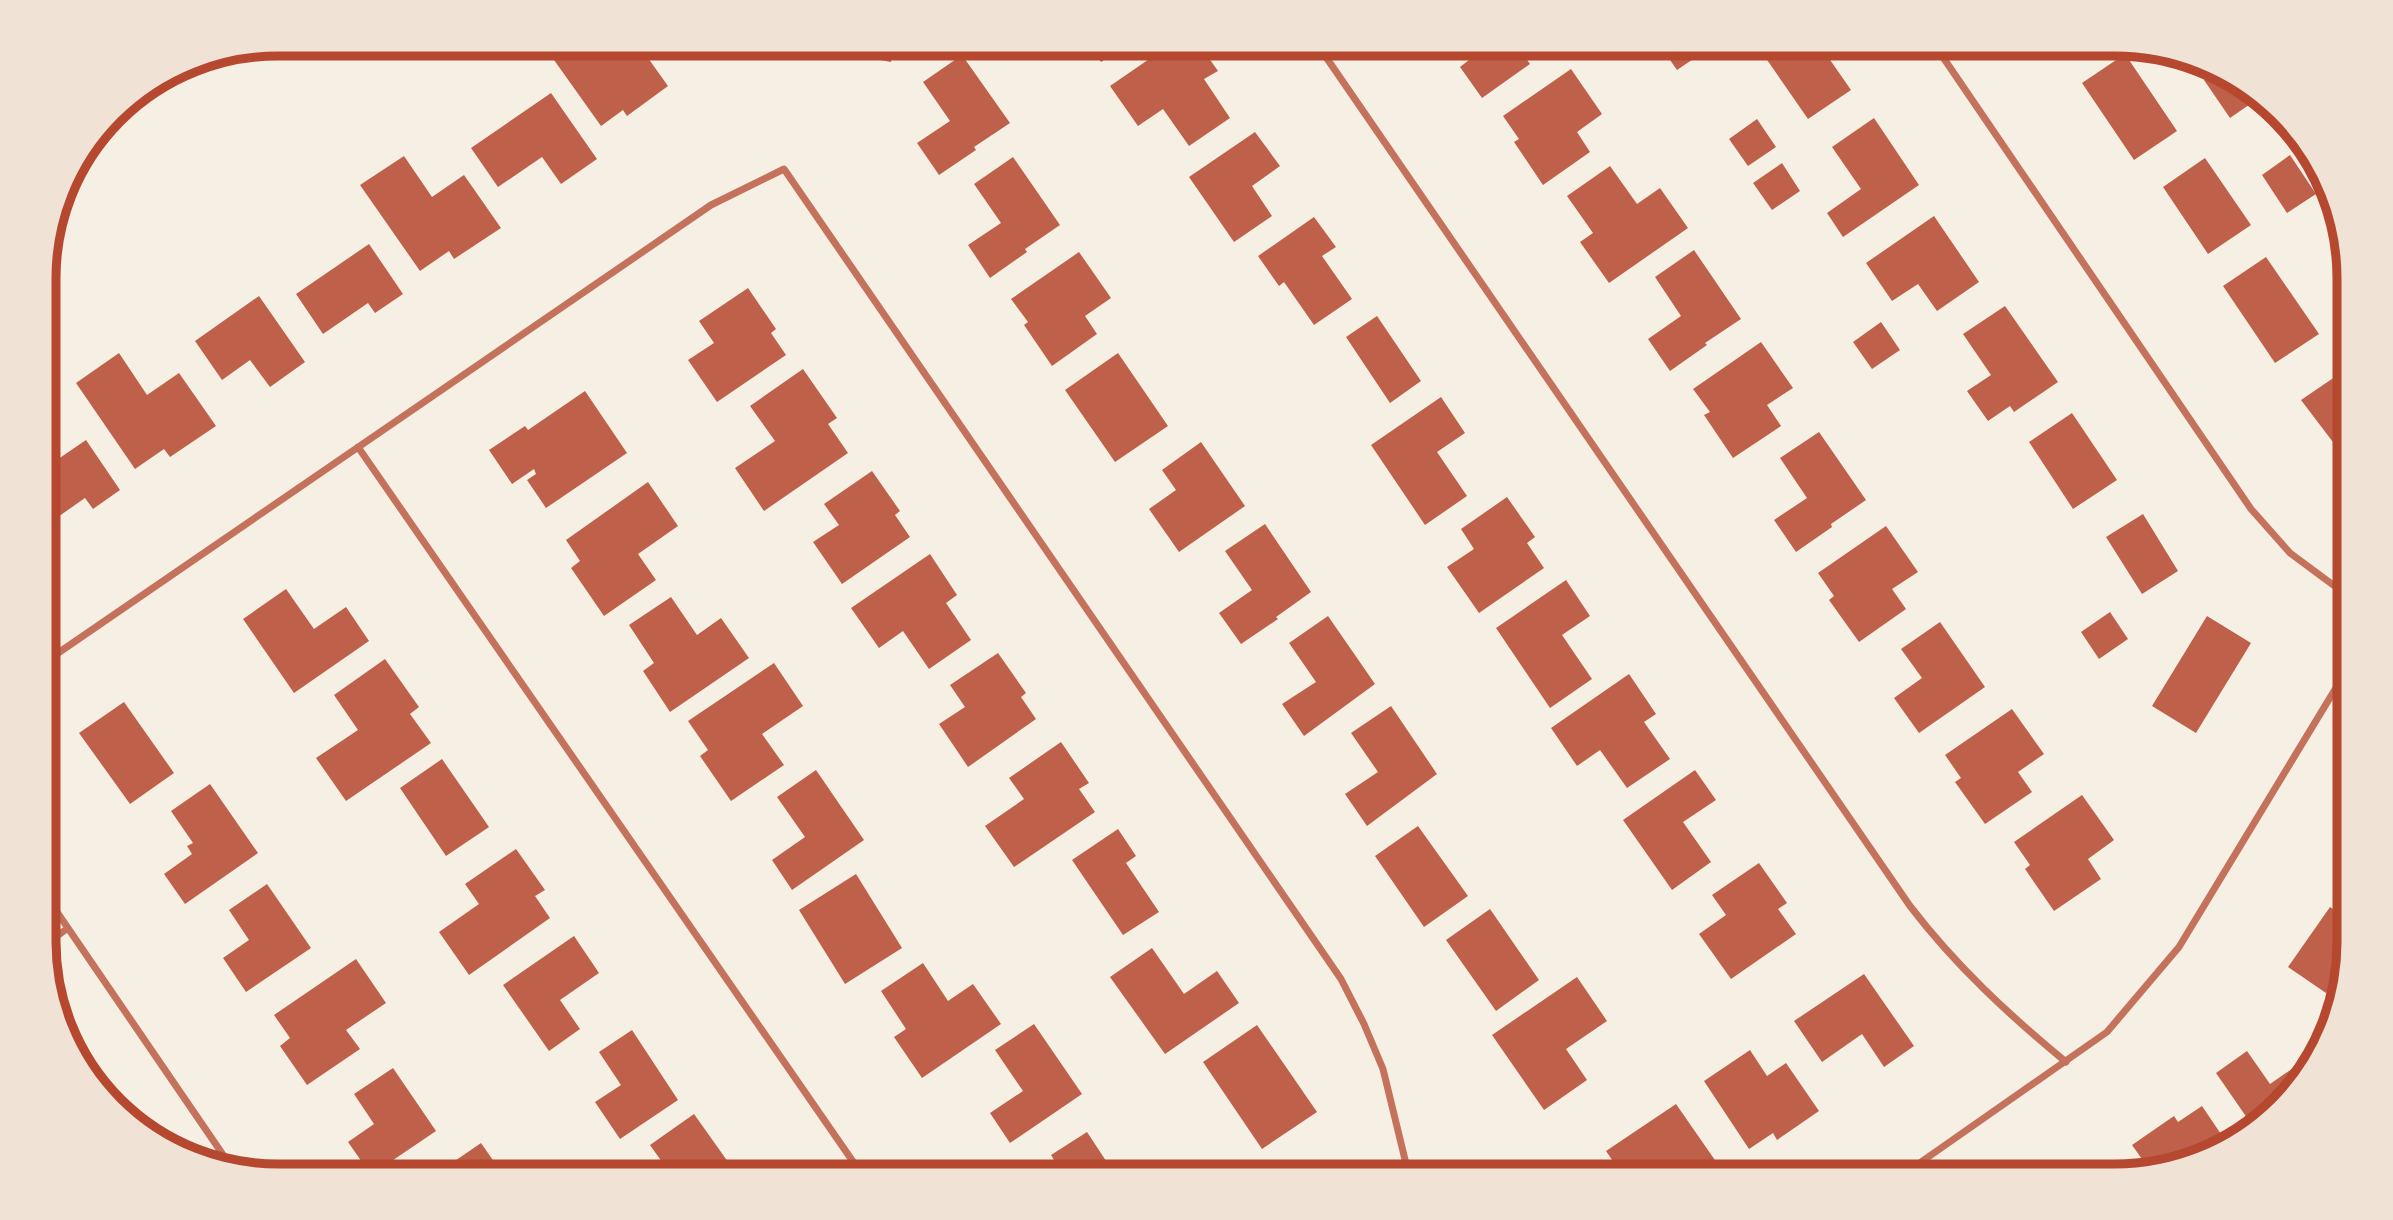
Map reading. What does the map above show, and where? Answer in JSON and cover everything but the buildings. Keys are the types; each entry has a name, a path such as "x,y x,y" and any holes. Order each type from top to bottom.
{"street":[{"path":"1325,56 1910,906 1963,970 1997,1004 2066,1062"},
{"path":"1942,56 2251,509 2290,553 2337,588"},
{"path":"56,654 711,205 784,169 1341,979 1364,1024 1382,1069 1406,1164"},
{"path":"358,447 855,1164"},
{"path":"1917,1164 2107,1032 2179,947 2337,686"},
{"path":"56,911 225,1157"},
{"path":"56,937 68,928"}]}
